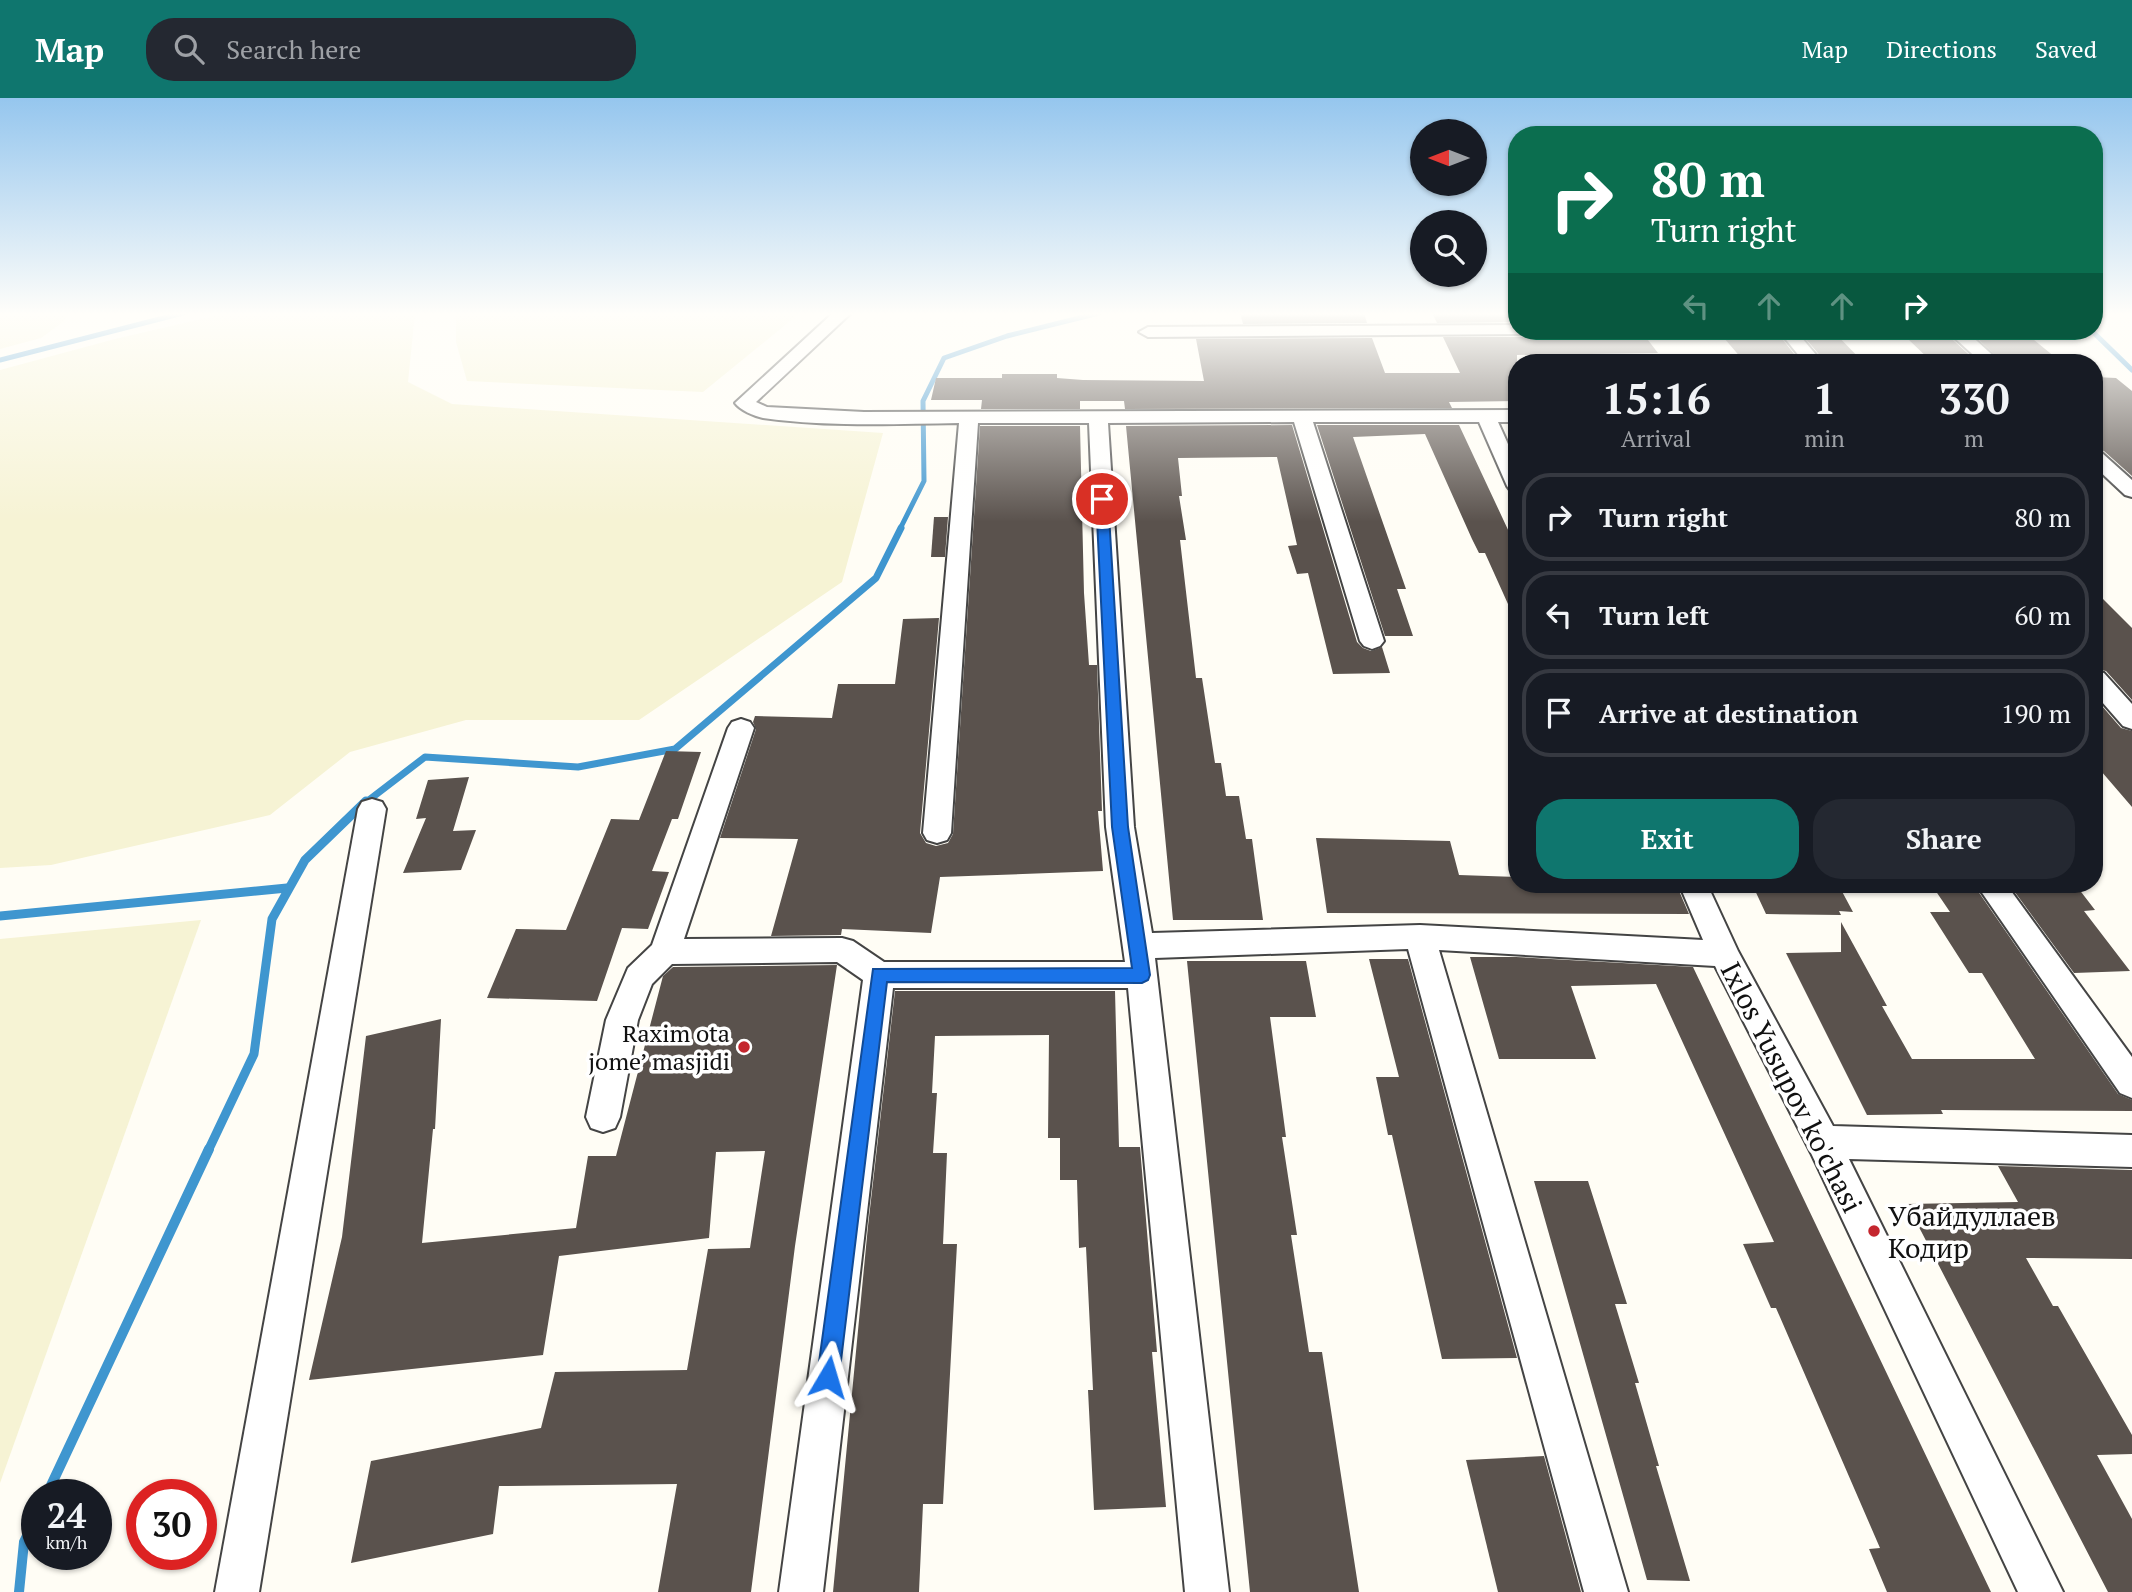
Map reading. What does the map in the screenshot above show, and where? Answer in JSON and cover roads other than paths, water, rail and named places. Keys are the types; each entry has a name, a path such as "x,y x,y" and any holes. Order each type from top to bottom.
{"street":[{"path":"766,383 744,403 763,412 864,418 1508,416"},
{"path":"937,833 969,416"},
{"path":"1098,416 1120,827 1140,961 1207,1592"},
{"path":"1302,416 1372,641"},
{"path":"1486,416 1508,466"},
{"path":"2103,464 2132,491"},
{"path":"2103,687 2132,720"},
{"path":"603,1117 622,1020 639,977 665,952 741,728"},
{"path":"237,1592 372,809"},
{"name":"Ixlos Yusupov ko'chasi","path":"1697,893 1724,954 1823,1142 2041,1592"},
{"path":"1996,893 2132,1083"},
{"path":"1420,937 1605,1592"},
{"path":"665,952 842,950 879,975 1140,961 1420,937 1724,954"},
{"path":"801,1592 879,975"},
{"path":"1823,1142 2132,1151"}],"waterway":[{"path":"900,529 924,481 923,401 932,383"},
{"path":"365,803 425,757 578,767 675,749 876,578 901,528"},
{"path":"208,1151 254,1054 272,919 305,860 366,801"},
{"path":"0,916 287,888"},
{"path":"54,1479 209,1149"},
{"path":"19,1592 21,1570"}],"place":[{"name":"Raxim ota jome’ masjidi","path":"744,1047"},
{"name":"Убайдуллаев Кодир","path":"1874,1231"}]}
